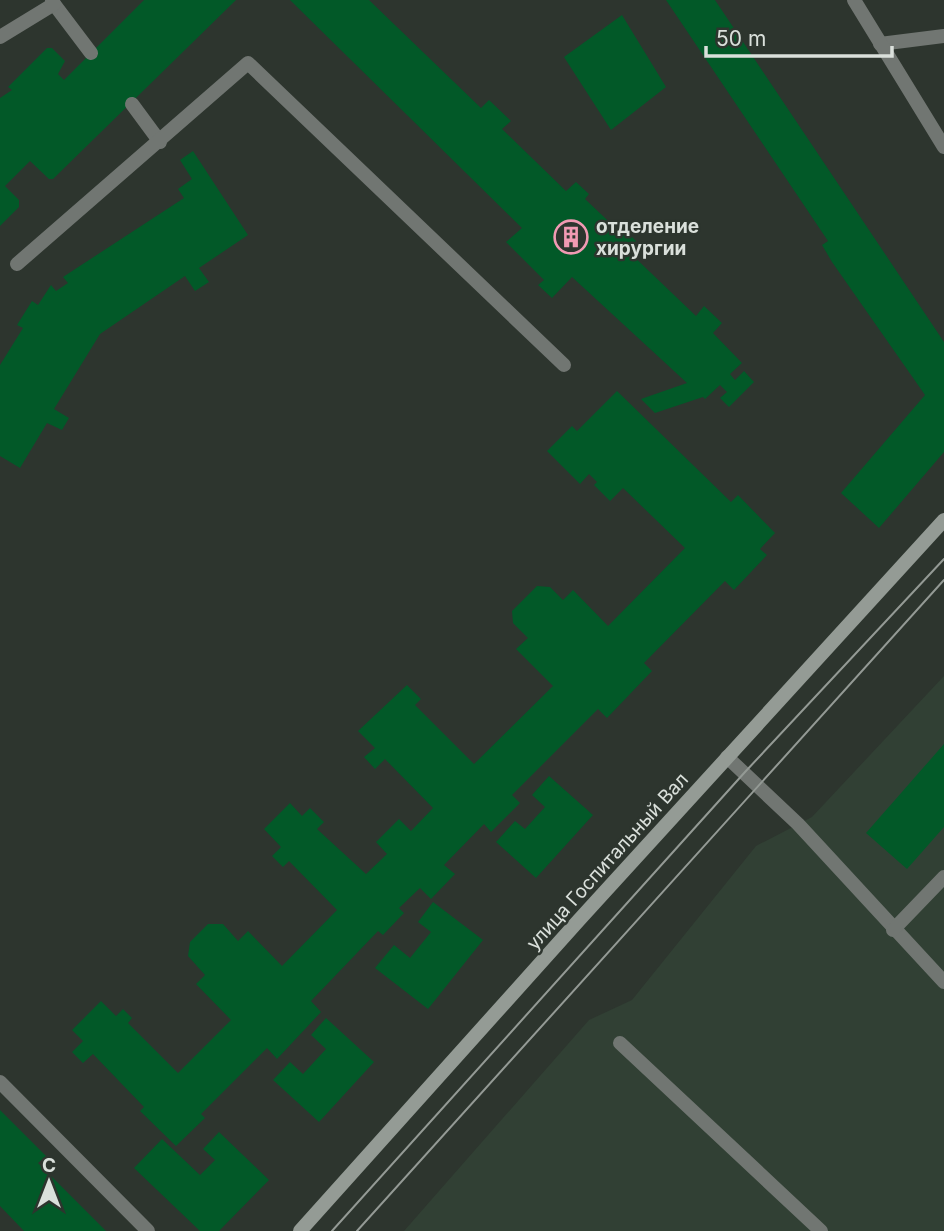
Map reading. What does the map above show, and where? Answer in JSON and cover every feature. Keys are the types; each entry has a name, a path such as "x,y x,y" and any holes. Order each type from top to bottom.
{"main road":[{"name":"улица Госпитальный Вал","path":"300,1231 944,520"}],"street":[{"path":"854,0 944,147"},
{"path":"0,37 53,2 91,53"},
{"path":"880,44 944,36"},
{"path":"18,264 248,63 564,365"},
{"path":"132,103 160,142"},
{"path":"727,757 798,824 892,930 944,982"},
{"path":"892,930 944,877"},
{"path":"620,1043 821,1231"},
{"path":"0,1082 148,1231"}],"shaded area":[{"path":"944,676 944,1231 404,1231 589,1020 632,1000 756,846 812,817"}],"building":[{"path":"144,0 236,0 53,179 49,179 30,161 5,186 19,200 19,207 0,226 0,98 12,90 8,87 47,48 52,48 65,61 58,74 64,80"},
{"name":"отделение хирургии","path":"290,0 369,0 481,108 489,100 511,121 502,129 566,191 576,182 589,194 585,199 622,234 625,230 636,241 627,250 696,316 704,306 722,323 713,333 742,363 730,374 735,380 744,371 754,382 729,407 720,398 727,392 720,385 705,399 703,397 655,413 641,399 687,383 572,277 552,298 538,285 544,280 506,242 522,228"},
{"path":"666,0 715,0 944,342 944,452 879,528 841,493 925,395 832,262 822,245 828,241"},
{"path":"622,15 666,87 611,130 564,57"},
{"path":"193,151 248,235 199,268 209,282 195,291 185,276 100,334 54,409 69,418 62,430 47,423 20,468 0,456 0,365 23,328 17,325 32,301 38,305 51,285 56,291 68,283 63,277 184,198 178,189 192,179 180,160"},
{"path":"617,391 731,502 738,495 775,533 760,549 767,555 734,590 725,581 644,663 652,671 607,718 598,709 512,795 520,803 491,832 484,824 444,865 455,874 431,899 420,888 399,908 404,913 383,935 378,931 311,1001 321,1012 277,1059 267,1048 201,1114 205,1118 176,1146 140,1111 144,1107 93,1054 83,1063 72,1052 83,1041 72,1030 101,1001 116,1016 123,1009 132,1018 128,1023 178,1073 231,1020 196,984 205,975 188,956 190,942 208,924 223,924 238,941 248,931 282,966 337,910 289,861 283,867 272,856 281,847 264,829 290,803 302,816 310,808 324,822 317,829 366,874 387,854 376,842 399,819 411,831 433,808 385,759 375,769 364,757 375,748 358,731 407,685 421,699 415,705 474,764 553,686 516,649 528,638 513,623 512,611 537,586 550,587 563,600 573,590 608,626 685,548 623,488 610,501 594,485 597,482 589,474 580,484 547,451 572,426 577,431"},
{"path":"944,744 944,827 907,869 866,833"},
{"path":"549,776 593,815 536,878 496,842 515,821 525,829 545,807 532,795"},
{"path":"433,902 483,940 428,1009 375,968 394,945 410,958 431,932 418,922"},
{"path":"326,1018 374,1062 319,1122 273,1080 290,1062 303,1074 326,1049 311,1035"},
{"path":"0,1110 46,1156 38,1163 106,1231 24,1231 0,1206"},
{"path":"219,1132 269,1180 219,1231 200,1231 134,1168 162,1139 200,1175 215,1160 203,1149"}],"tram line":[{"path":"332,1231 745,772 944,559"},
{"path":"357,1231 944,580"}],"place":[{"name":"отделение хирургии","path":"571,237"}]}
